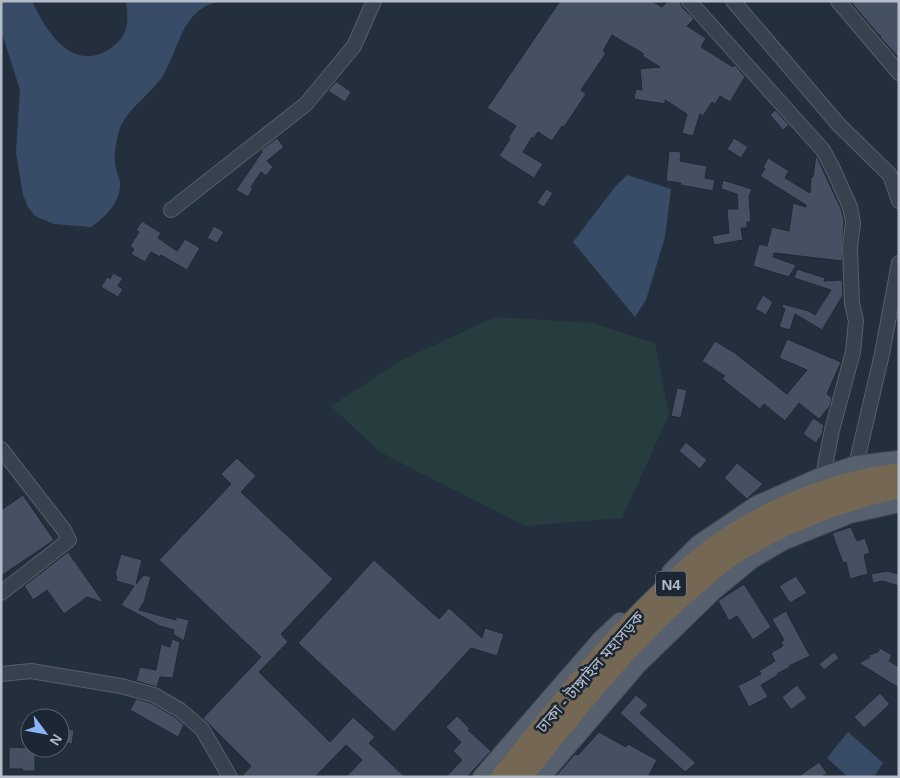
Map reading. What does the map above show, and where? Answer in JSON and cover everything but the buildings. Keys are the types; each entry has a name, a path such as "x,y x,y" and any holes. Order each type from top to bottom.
{"highway":[{"name":"ঢাকা - টাঙ্গাইল মহাসড়ক","path":"501,777 607,649 642,611 712,548 760,518 790,504 865,479 899,474"},
{"name":"ঢাকা - টাঙ্গাইল মহাসড়ক","path":"522,777 572,715 660,616 730,557 797,520 857,498 899,488"}],"main road":[{"path":"482,777 601,640 698,545 757,505 823,476 856,465 899,460"},
{"path":"541,777 638,664 713,592 752,560 783,541 850,514 899,502"}],"street":[{"path":"171,210 306,104 354,46 374,1"},
{"path":"689,1 823,150 850,207 853,222 850,248 852,303 856,321 853,352 832,430 823,476"},
{"path":"733,1 839,125 890,175 898,196"},
{"path":"838,1 899,74"},
{"path":"856,465 882,354 899,263"},
{"path":"1,449 64,530 69,542 1,593"},
{"path":"1,674 31,671 121,686 154,695 180,710 202,729 230,777"}],"green space":[{"path":"495,317 592,323 655,343 669,415 622,518 525,526 380,452 331,406 400,361"}],"water":[{"path":"1,1 32,1 39,16 55,39 76,54 90,56 97,55 111,48 125,32 127,25 126,1 223,1 206,6 190,20 162,77 132,109 122,123 115,155 116,171 120,180 119,191 111,209 91,227 54,224 35,216 28,207 23,195 16,152 20,90 1,30"},
{"path":"627,175 671,189 665,237 646,300 635,317 573,242 615,187"},
{"path":"848,732 883,763 874,777 848,777 827,758"}]}
